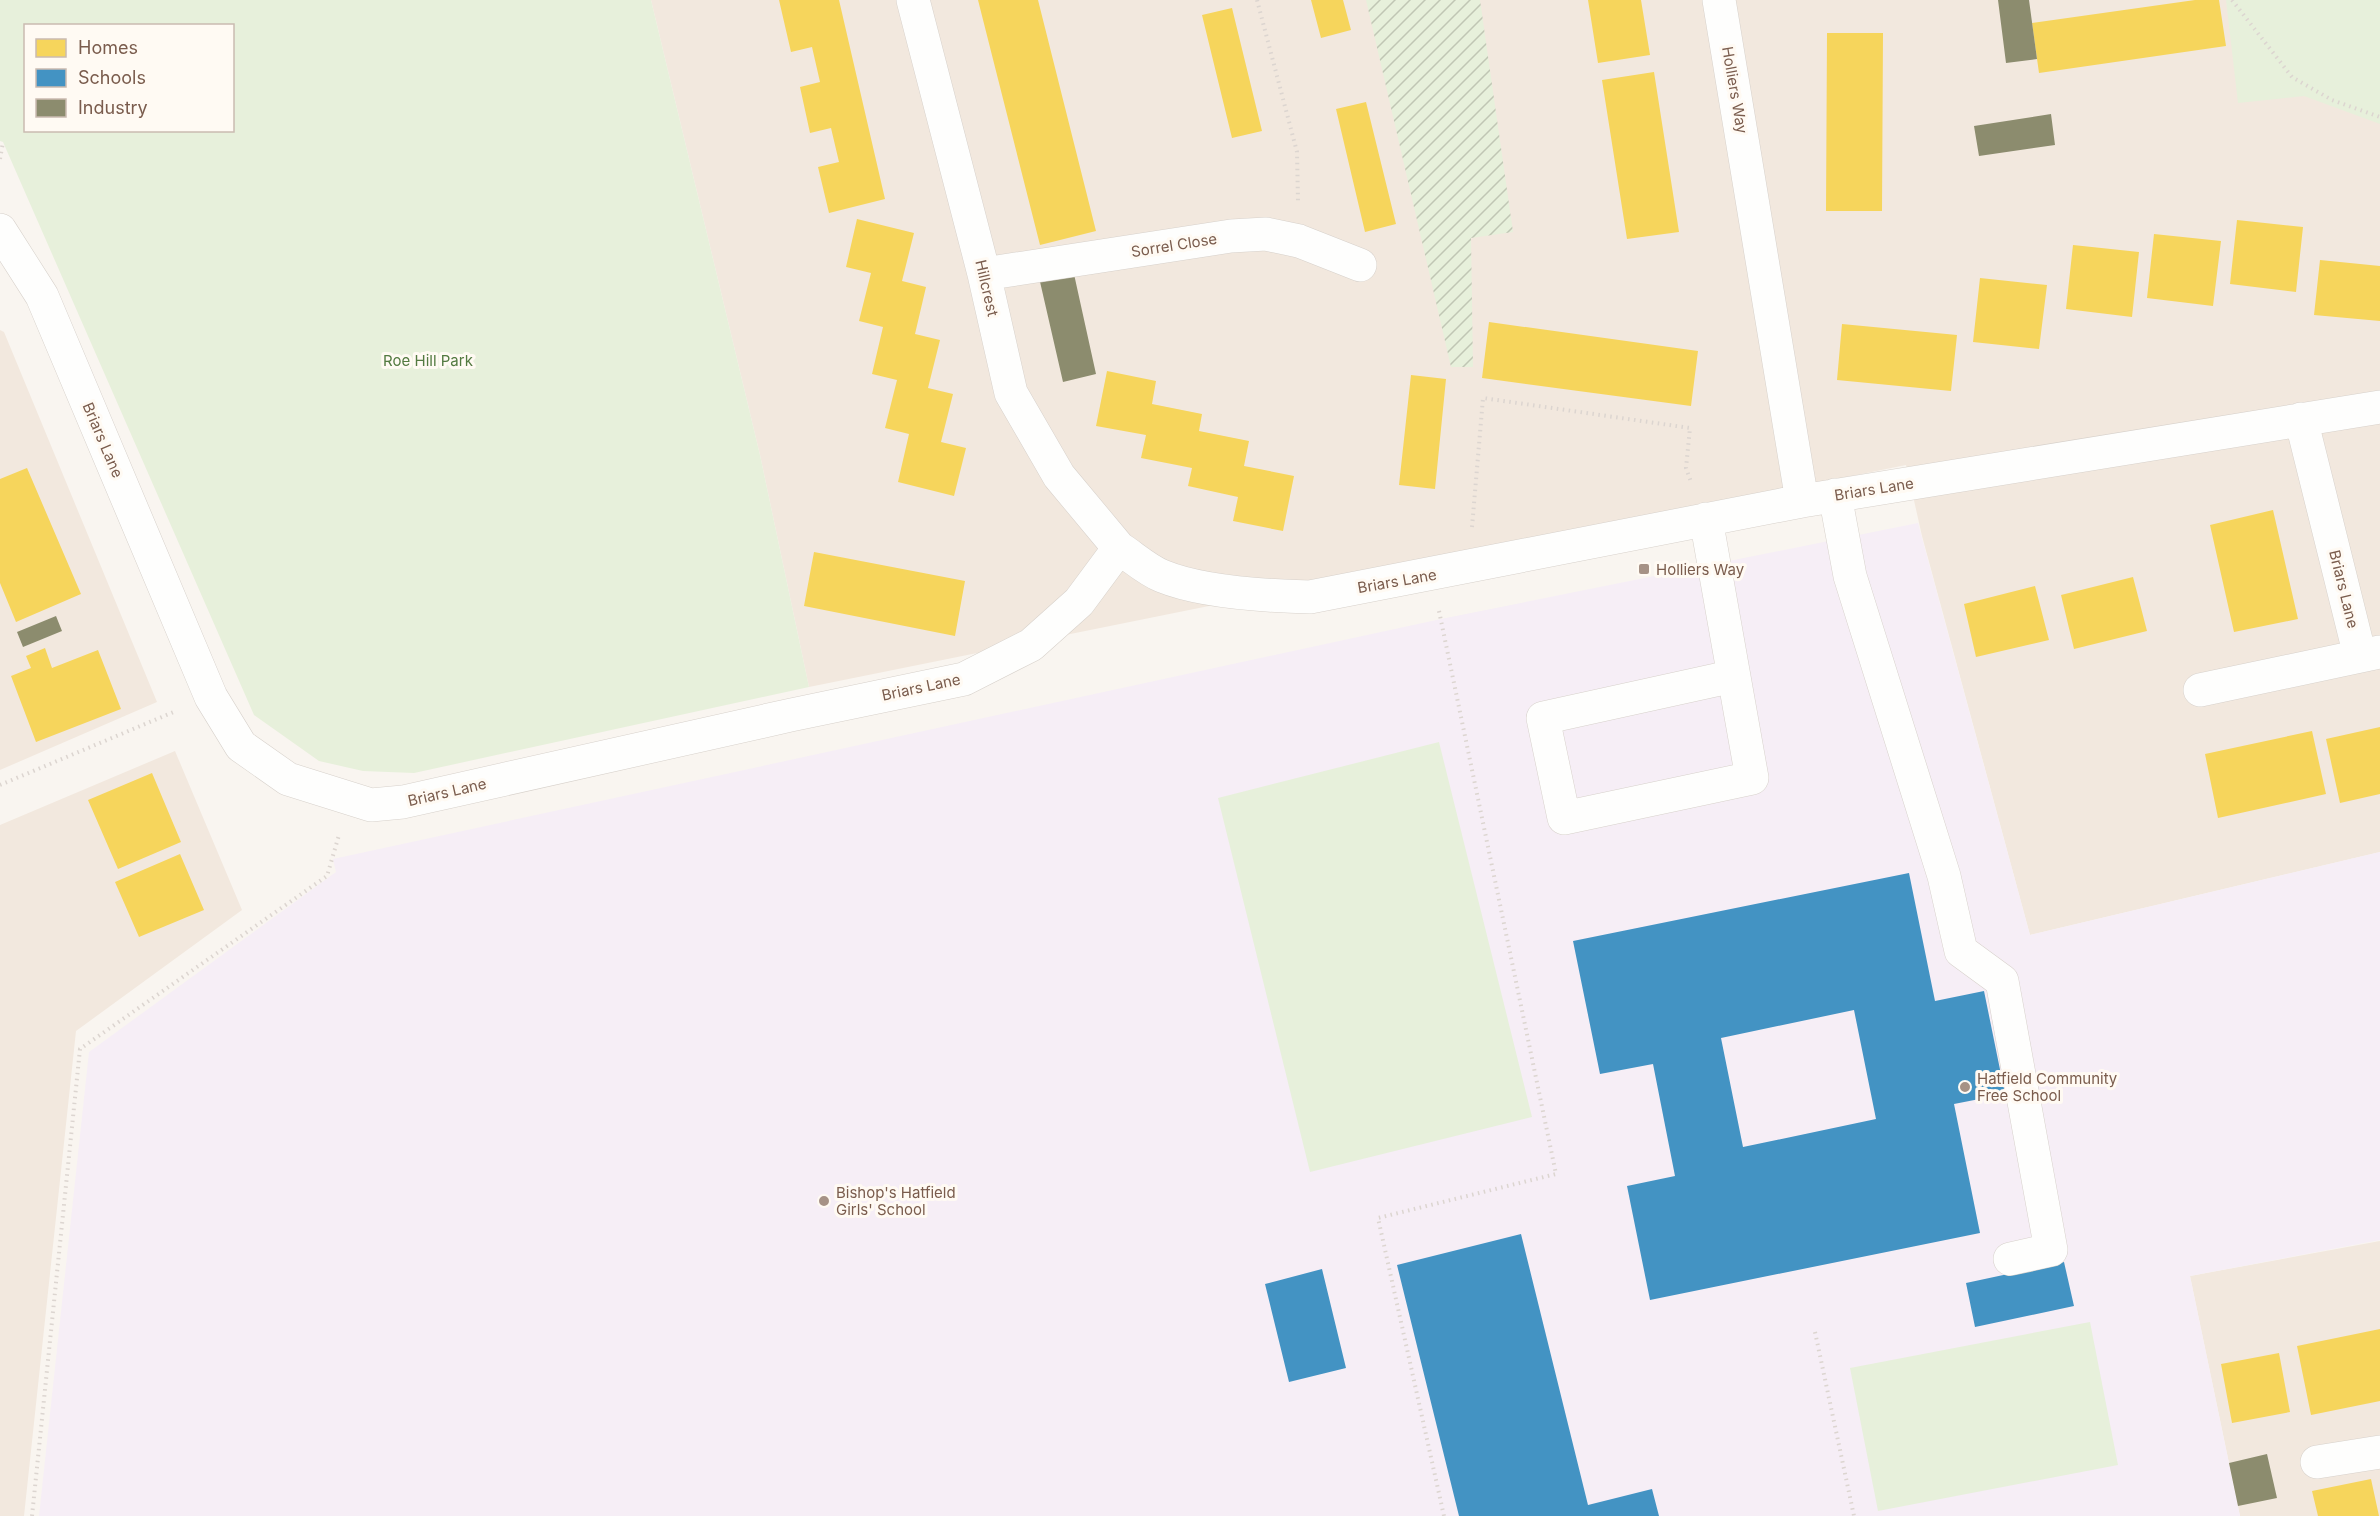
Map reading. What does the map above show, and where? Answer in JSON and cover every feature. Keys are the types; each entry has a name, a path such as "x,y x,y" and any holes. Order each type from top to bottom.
{"street":[{"name":"Hillcrest","path":"913,0 984,274 1011,393 1059,476 1119,548"},
{"name":"Holliers Way","path":"1719,0 1802,501"},
{"name":"Briars Lane","path":"0,230 42,296 211,697 241,746 288,778 371,805 403,802 791,715 964,679 1031,645 1079,602 1119,548 1162,576 1211,588 1266,596 1310,597 1835,495 2380,407"},
{"name":"Sorrel Close","path":"984,274 1231,236 1266,234 1299,241 1360,265"},
{"name":"Briars Lane","path":"2200,690 2370,654 2301,418"},
{"path":"1835,495 1850,576 1944,876 1961,951 2002,981 2051,1250 2010,1259"},
{"path":"1706,519 1734,676 1752,778 1564,818 1543,718 1734,676"},
{"path":"2317,1462 2380,1452"}],"path":[{"path":"1257,0 1297,152 1299,241"},
{"path":"2232,0 2292,77 2332,100 2380,117"},
{"path":"0,159 3,142"},
{"path":"1468,568 1483,398 1690,428 1686,468 1706,519"},
{"path":"1441,619 1556,1174 1378,1218 1444,1516"},
{"path":"0,785 211,697"},
{"path":"32,1516 80,1049 327,876 350,800"},
{"path":"1815,1332 1854,1516"}],"shaded area":[{"path":"651,0 2380,0 2380,852 2030,935 1922,536 1906,465 809,687 760,455"},
{"path":"0,330 4,332 157,702 0,770"},
{"name":"Bishop's Hatfield Girls' School","path":"1918,523 2030,935 2380,852 2380,1240 2190,1276 2240,1516 39,1516 89,1052 336,872 333,859 1441,619"},
{"path":"175,751 242,910 76,1031 24,1516 0,1516 0,825"},
{"path":"2380,1241 2380,1516 2240,1516 2190,1276"}],"green space":[{"name":"Roe Hill Park","path":"0,0 651,0 760,455 809,687 414,773 363,771 319,761 254,715 3,142 0,141"},
{"path":"1366,0 1480,0 1513,232 1471,238 1473,367 1451,367"},
{"path":"2226,0 2380,0 2380,124 2304,96 2238,103"},
{"path":"1439,742 1532,1117 1310,1172 1218,798"},
{"path":"2090,1322 2118,1465 1878,1511 1850,1368"}],"building: Homes":[{"path":"779,0 839,0 885,199 829,213 818,167 839,162 831,128 810,133 800,87 820,82 812,47 791,52"},
{"path":"978,0 1038,0 1096,231 1040,245"},
{"path":"1311,0 1343,0 1351,30 1321,38"},
{"path":"1588,0 1641,0 1650,55 1598,63"},
{"path":"2195,0 2219,0 2226,46 2039,73 2032,23"},
{"path":"1232,8 1262,131 1232,138 1202,15"},
{"path":"1827,33 1883,33 1882,211 1826,211"},
{"path":"1654,72 1679,232 1627,239 1602,80"},
{"path":"1366,102 1396,224 1365,232 1336,109"},
{"path":"857,219 914,233 902,281 926,287 915,334 940,340 928,388 953,394 941,442 966,448 954,496 898,482 909,434 885,428 897,380 872,374 883,327 859,321 871,273 846,267"},
{"path":"2237,220 2303,227 2296,292 2230,284"},
{"path":"2154,234 2221,241 2213,306 2147,298"},
{"path":"2073,245 2139,252 2132,317 2066,309"},
{"path":"2320,260 2380,266 2380,321 2314,315"},
{"path":"1980,278 2047,285 2039,349 1973,342"},
{"path":"1489,322 1698,351 1691,406 1482,378"},
{"path":"1842,324 1957,335 1951,391 1837,380"},
{"path":"1107,371 1156,381 1152,404 1202,414 1199,431 1249,441 1244,466 1294,476 1283,531 1233,521 1238,497 1188,486 1192,468 1141,458 1146,435 1096,426"},
{"path":"1411,375 1446,379 1435,489 1399,485"},
{"path":"27,468 81,594 16,622 0,583 0,479"},
{"path":"2273,510 2298,619 2234,632 2210,525"},
{"path":"814,552 965,581 955,636 804,606"},
{"path":"2133,577 2147,631 2074,649 2061,595"},
{"path":"2035,586 2049,640 1976,657 1964,604"},
{"path":"45,648 52,668 98,650 121,709 36,742 11,676 31,668 26,656"},
{"path":"2380,727 2380,794 2340,803 2326,739"},
{"path":"2312,731 2326,794 2218,818 2205,754"},
{"path":"152,773 181,842 118,869 88,800"},
{"path":"180,854 204,910 139,937 115,882"},
{"path":"2380,1329 2380,1401 2311,1415 2297,1346"},
{"path":"2279,1353 2290,1412 2232,1423 2221,1364"},
{"path":"2371,1479 2379,1516 2318,1516 2312,1491"}],"building: Schools":[{"path":"1909,873 1935,1001 1984,991 2005,1094 1954,1104 1980,1233 1650,1300 1627,1186 1675,1176 1653,1064 1600,1074 1573,941","holes":["1854,1010 1876,1119 1743,1147 1721,1038"]},
{"path":"1521,1234 1588,1505 1652,1489 1659,1516 1459,1516 1397,1265"},
{"path":"2064,1262 2074,1306 1975,1327 1966,1283"},
{"path":"1322,1269 1346,1368 1289,1382 1265,1284"}],"building: Industry":[{"path":"1998,0 2029,0 2037,59 2006,63"},
{"path":"2051,114 2055,145 1979,156 1974,126"},
{"path":"1072,265 1096,374 1063,382 1038,273"},
{"path":"56,616 62,631 23,647 17,632"},
{"path":"2267,1454 2277,1498 2238,1506 2229,1463"}],"place":[{"name":"Holliers Way","path":"1644,569"},
{"name":"Hatfield Community Free School","path":"1965,1087"},
{"name":"Bishop's Hatfield Girls' School","path":"824,1201"}]}
